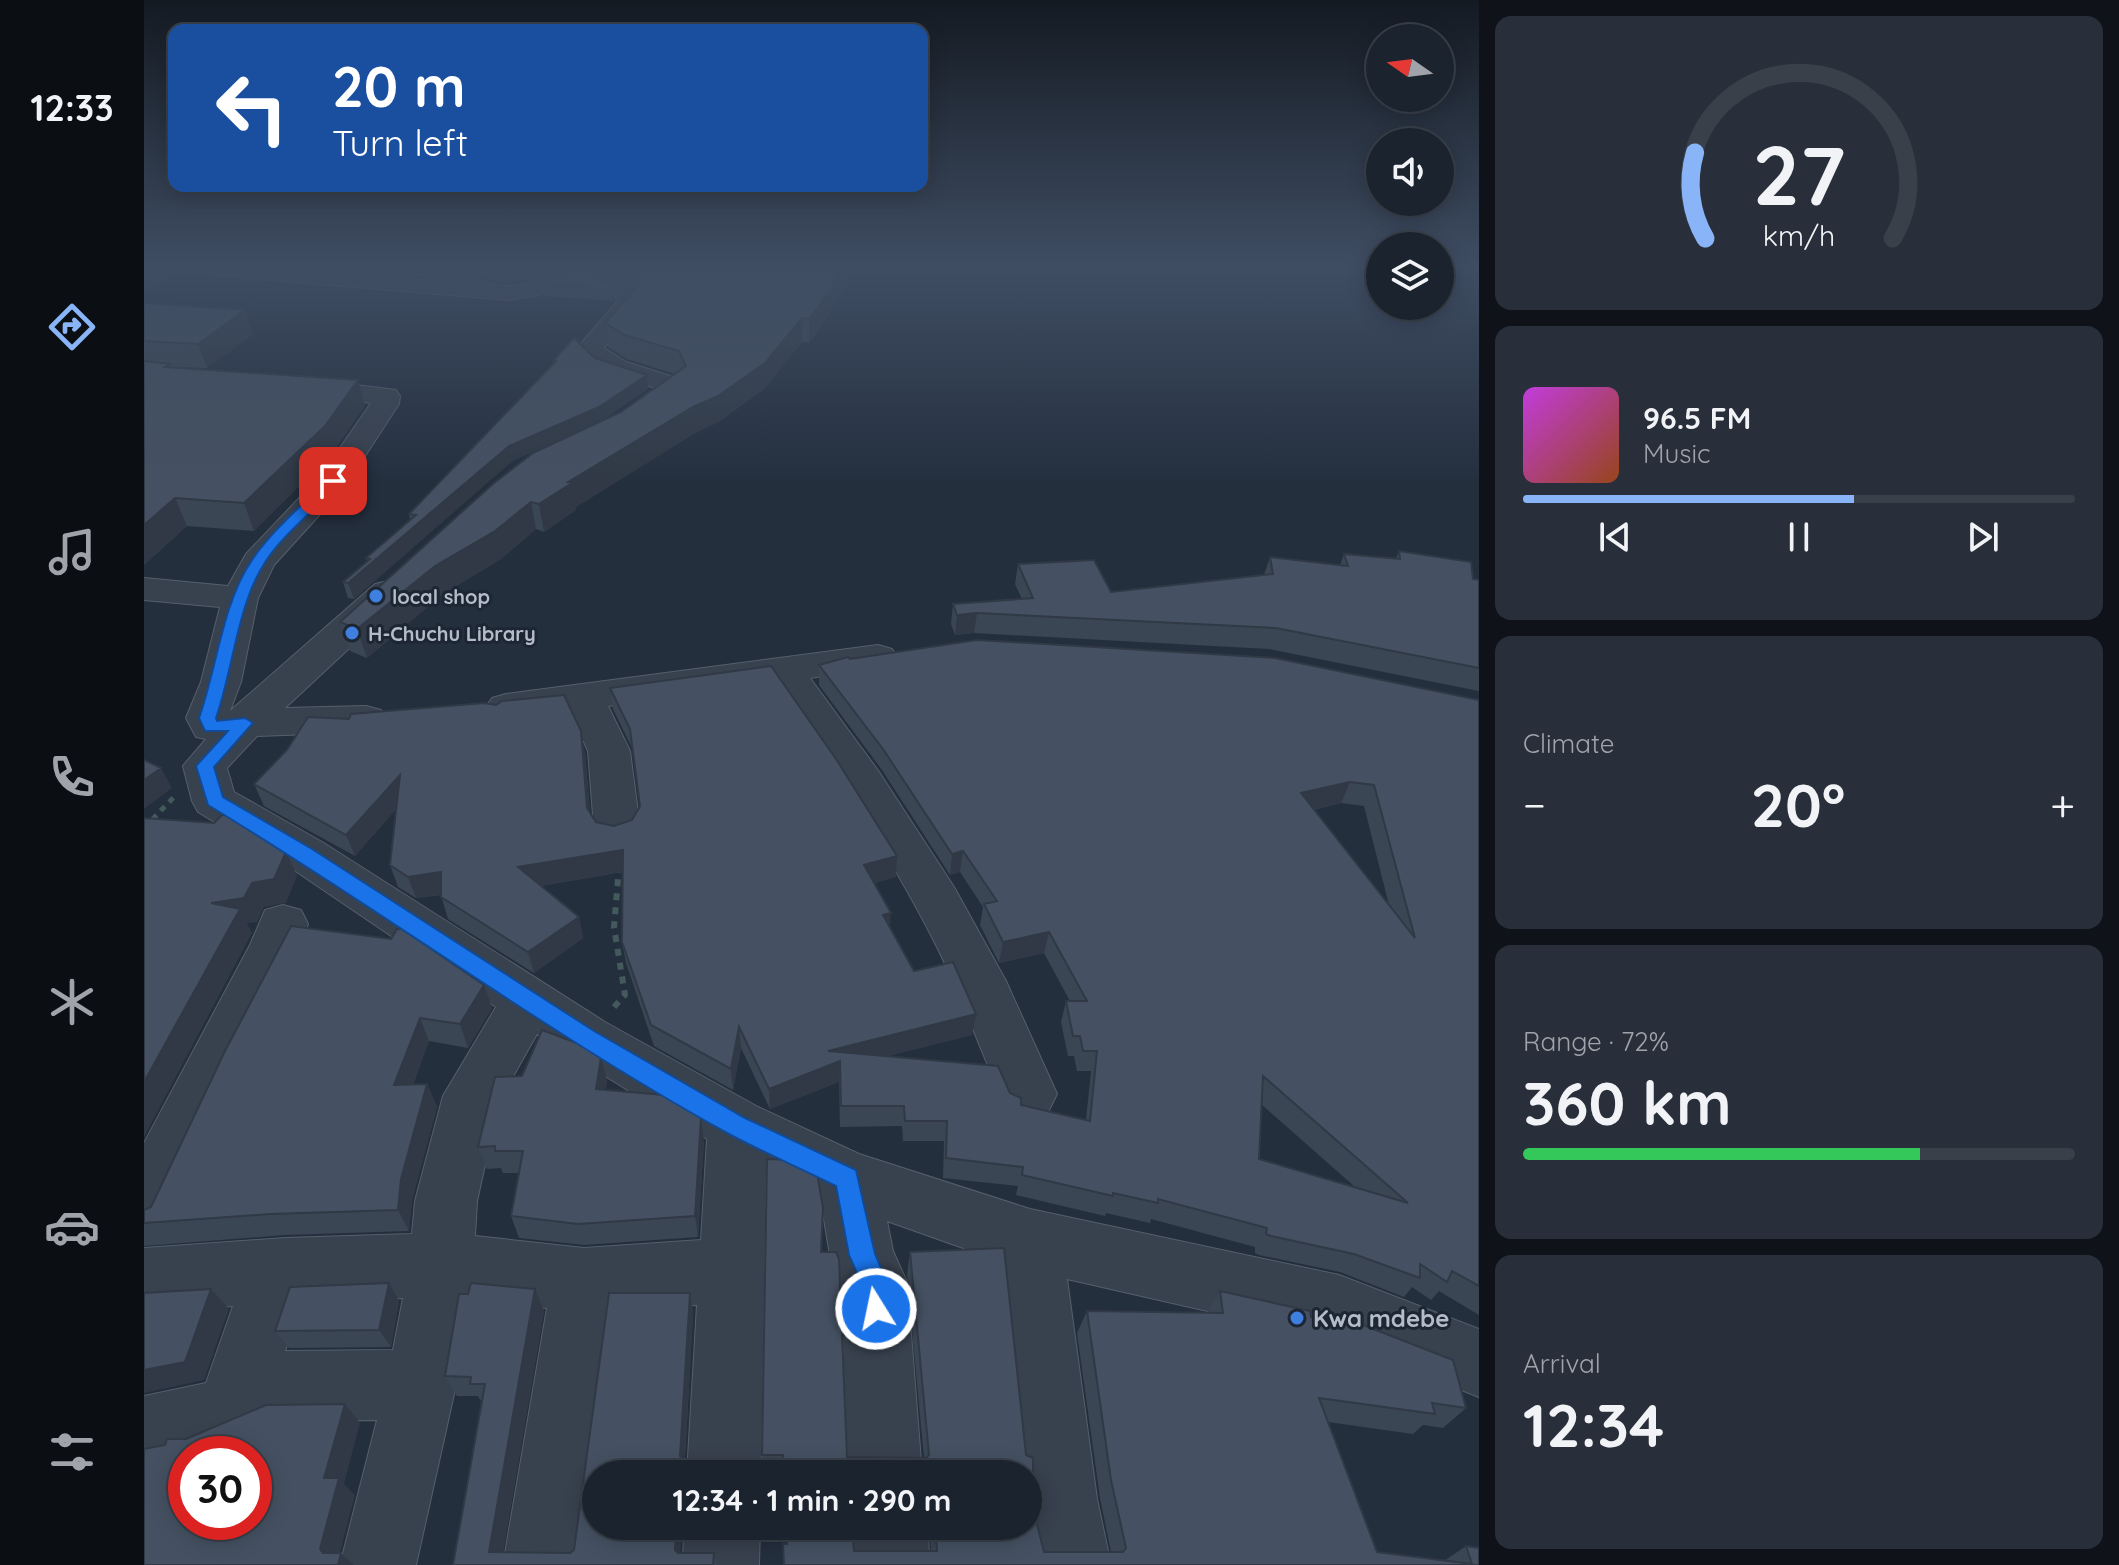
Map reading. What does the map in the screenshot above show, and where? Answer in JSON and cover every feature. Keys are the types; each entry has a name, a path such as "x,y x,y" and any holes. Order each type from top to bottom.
{"street":[{"path":"598,339 590,348 605,364 622,372 663,381 672,389 612,430"},
{"path":"267,383 370,391 386,396 385,404 333,481 258,561 240,598 221,682 207,718 211,727 402,715"},
{"path":"407,575 245,723 205,766 214,801 305,854 586,1038 737,1126 848,1179 1030,1240 1339,1308 1479,1363"},
{"path":"144,589 240,598"},
{"path":"461,711 584,698 926,651"},
{"path":"783,670 894,828 932,892 980,982 1028,1094"},
{"path":"584,698 609,751 617,828"},
{"path":"144,1206 214,1062 275,948 283,924"},
{"path":"378,1565 421,1385 442,1265 446,1201 472,1096 529,999"},
{"path":"724,1460 737,1126"},
{"path":"848,1179 862,1255 874,1282 884,1460"},
{"path":"1030,1240 1060,1499 1073,1565"},
{"path":"144,1280 442,1265 584,1280 730,1271"},
{"path":"233,1406 278,1271"},
{"path":"541,1565 584,1280"},
{"path":"144,1432 198,1422 281,1386 421,1385"},
{"path":"721,1565 722,1540"},
{"path":"890,1540 892,1565"}],"path":[{"path":"586,1038 625,995 614,927 619,862 617,828"}],"building":[{"path":"144,339 205,339 198,344"},
{"path":"575,339 595,358 647,375 599,407 509,446 348,583 343,582 416,515 409,514"},
{"path":"639,339 785,339 765,363 718,396 693,407 568,482 572,483 539,504 531,502 495,531 435,566 357,629 340,622 494,483 533,453 621,412 686,366 679,351"},
{"path":"144,361 170,364 165,367 358,380 325,426 244,503 175,498 144,525"},
{"path":"1399,551 1471,562 1473,579 1479,580 1479,668 1276,628 977,613 957,615 953,604 1033,598 1018,564 1094,560 1111,592 1273,574 1270,557 1348,566 1344,554 1400,559"},
{"path":"977,640 1275,658 1479,700 1479,1286 1452,1271 1447,1282 1420,1264 1420,1278 1354,1254 1271,1236 1266,1234 1267,1228 1158,1199 1158,1203 1113,1193 1113,1196 1022,1175 1023,1167 946,1158 947,1121 905,1121 904,1106 841,1106 840,1061 769,1089 739,1027 731,1069 651,1025 622,942 623,850 518,867 579,917 528,952 441,897 441,872 408,877 390,865 400,775 346,835 254,784 287,750 308,717 349,719 351,714 484,703 496,705 502,701 564,695 581,731 587,808 596,822 614,826 632,820 640,806 630,729 610,688 771,666 836,759 897,856 864,865 891,913 883,915 914,971 953,962 976,1014 828,1051 998,1066 1010,1093 1021,1098 1021,1105 1090,1121 1097,1051 1083,1051 1080,1036 1073,1036 1066,1001 1087,1001 1049,932 1003,942 984,904 997,901 963,851 952,854 883,749 819,665","holes":["1350,782 1374,785 1415,938 1301,793","1263,1076 1408,1203 1259,1159"]},
{"path":"144,760 161,768 144,780"},
{"path":"223,814 286,852 274,879 252,883 244,898 211,903 240,909 144,1082 144,818 214,823"},
{"path":"291,926 391,939 397,929 402,929 484,985 460,1024 420,1018 394,1085 427,1084 401,1179 398,1210 270,1214 144,1223 144,1210 151,1207 225,1051"},
{"path":"542,1030 577,1043 601,1057 596,1089 664,1095 701,1118 695,1216 578,1224 511,1216 523,1151 495,1151 495,1146 478,1147 495,1077 522,1076"},
{"path":"767,1159 790,1160 817,1173 823,1208 821,1252 836,1252 839,1259 847,1457 926,1458 929,1455 910,1252 1004,1248 1026,1455 1033,1460 783,1460 783,1455 762,1455"},
{"path":"389,1283 379,1330 275,1331 290,1287"},
{"path":"471,1283 535,1289 489,1552 570,1553 574,1550 582,1491 582,1540 675,1540 678,1553 714,1553 713,1565 453,1565 485,1384 470,1384 471,1377 445,1376 459,1294 468,1294"},
{"path":"211,1289 185,1362 144,1370 144,1293"},
{"path":"1220,1291 1310,1311 1311,1317 1358,1323 1453,1360 1466,1408 1432,1403 1435,1414 1319,1398 1377,1552 1472,1564 1466,1546 1479,1548 1479,1565 784,1565 783,1544 787,1544 787,1540 853,1540 854,1551 937,1551 936,1540 1041,1540 1044,1552 1123,1552 1126,1548 1111,1480 1087,1311 1223,1313"},
{"path":"609,1293 690,1293 680,1456 683,1459 714,1459 586,1460"},
{"path":"345,1404 324,1478 339,1478 320,1549 323,1553 341,1553 338,1565 144,1565 144,1449 165,1445 167,1439 168,1540 272,1540 272,1436 193,1436 266,1405"}],"place":[{"name":"local shop","path":"376,596"},
{"name":"H-Chuchu Library","path":"352,633"},
{"name":"Kwa mdebe","path":"1297,1318"}],"route":[{"path":"333,481 258,561 240,598 221,682 207,718 211,727 245,723 205,766 214,801 305,854 586,1038 737,1126 848,1179 862,1255 874,1282 876,1309"}]}
